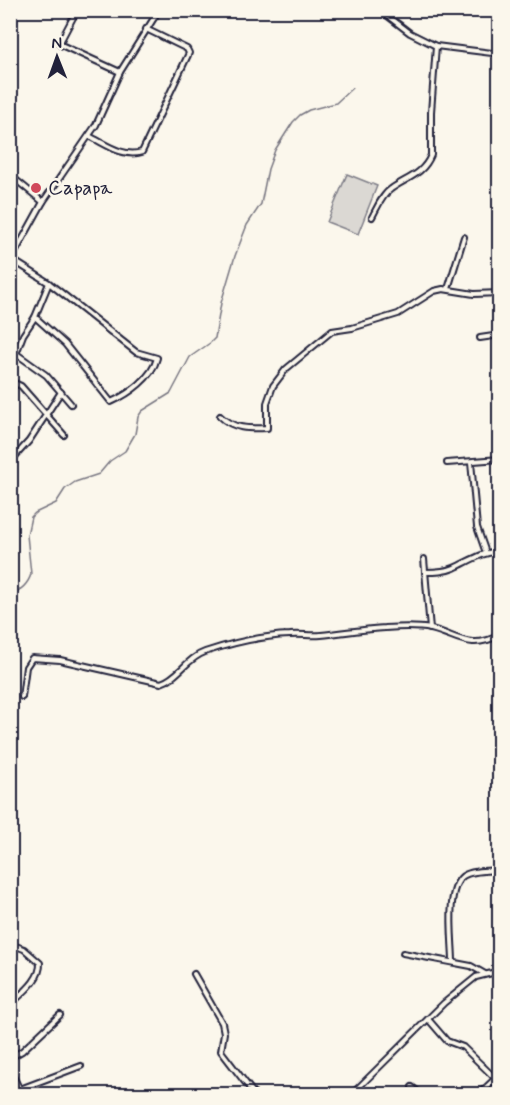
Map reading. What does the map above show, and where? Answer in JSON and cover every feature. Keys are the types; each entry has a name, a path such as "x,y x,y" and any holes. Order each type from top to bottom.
{"street":[{"path":"77,10 59,44 120,72"},
{"path":"34,317 65,344 111,402 139,384 155,366 157,358 136,352 49,283 11,260 43,202 89,136 120,72 159,10"},
{"path":"380,10 410,33 436,46 500,54"},
{"path":"89,136 125,154 133,155 142,152 189,52 146,29"},
{"path":"372,217 390,189 419,172 431,155 431,112 436,46"},
{"path":"10,175 43,202"},
{"path":"448,289 464,237"},
{"path":"10,370 18,355 23,336 49,283"},
{"path":"220,416 235,427 267,428 267,403 273,386 286,369 332,331 352,328 398,314 434,291 448,289 474,294 500,293"},
{"path":"480,338 500,335"},
{"path":"18,355 46,375 71,404"},
{"path":"10,381 21,386 64,435"},
{"path":"10,462 29,441 61,392"},
{"path":"447,463 500,459"},
{"path":"471,462 477,527 486,553"},
{"path":"425,572 443,571 486,553 500,551"},
{"path":"424,560 430,629"},
{"path":"22,697 27,662 33,658 60,660 161,683 169,681 190,660 202,653 238,643 291,634 319,635 373,629 430,629 468,643 477,643 500,635"},
{"path":"453,962 452,896 457,883 470,873 500,870"},
{"path":"10,944 24,950 40,963 40,969 32,983 10,1005"},
{"path":"403,952 471,966 485,974"},
{"path":"352,1095 444,1003 476,977 500,971"},
{"path":"194,974 222,1023 224,1033 221,1051 254,1095"},
{"path":"10,1058 22,1051 60,1016"},
{"path":"428,1019 447,1041 463,1047 500,1083"},
{"path":"10,1070 20,1093 81,1066"},
{"path":"479,1095 495,1079"},
{"path":"412,1087 421,1095"}],"shaded area":[{"path":"347,174 377,186 358,234 327,222"}],"waterway":[{"path":"10,595 23,587 31,574 27,535 31,517 56,503 65,489 75,482 99,474 110,461 125,451 135,434 138,417 142,411 171,393 190,357 215,338 221,303 235,256 247,225 261,204 268,169 275,150 293,122 309,110 336,103 352,88"}],"place":[{"name":"Capapa","path":"36,188"}]}
